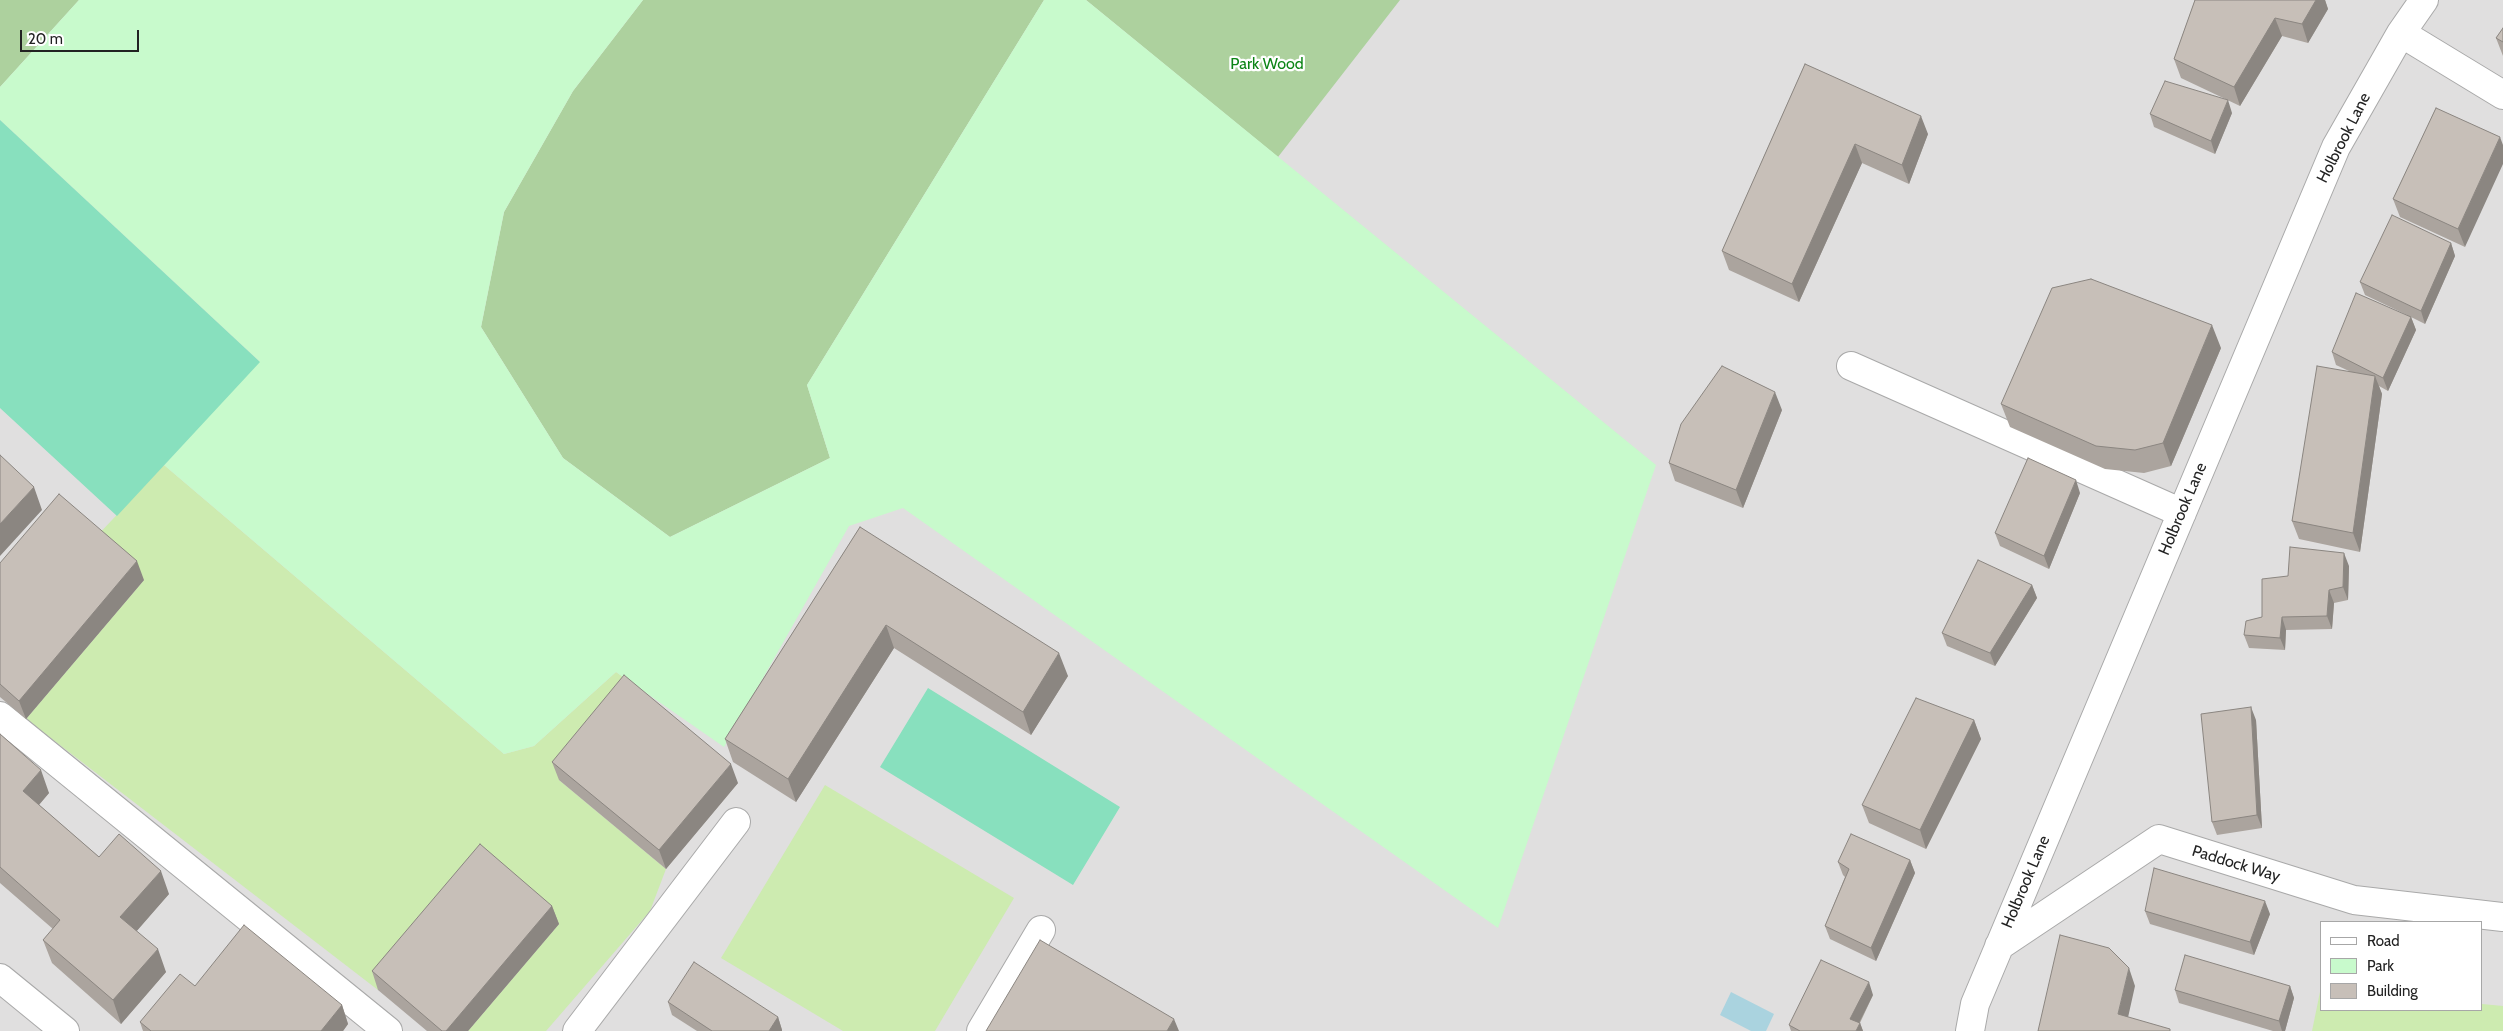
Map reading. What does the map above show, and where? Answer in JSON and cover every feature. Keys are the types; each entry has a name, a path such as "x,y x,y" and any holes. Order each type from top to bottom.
{"street":[{"name":"Holbrook Lane","path":"1970,1031 1975,1004 1999,946 2336,147 2401,33 2424,0"},
{"path":"2401,33 2503,95"},
{"path":"1851,366 2182,513"},
{"path":"0,716 388,1031"},
{"path":"577,1031 736,822"},
{"name":"Paddock Way","path":"1999,946 2159,840 2354,900 2503,916"},
{"path":"981,1031 1041,930"},
{"path":"0,978 65,1031"}],"shaded area":[{"path":"0,0 2503,0 2503,1031 0,1031"}],"green space":[{"path":"0,0 79,0 0,87"},
{"path":"79,0 643,0 573,91 504,212 481,327 563,458 670,537 830,458 807,385 1044,0 1086,0 1656,465 1498,928 903,508 849,526 724,747 616,672 534,746 504,754 164,465 259,361 0,120 0,87"},
{"path":"643,0 1044,0 807,385 830,458 670,537 563,458 481,327 504,212 573,91"},
{"name":"Park Wood","path":"1086,0 1400,0 1278,157"},
{"path":"0,120 260,362 117,516 0,408"},
{"path":"164,465 504,754 534,746 616,672 637,687 559,780 666,869 650,911 546,1031 468,1031 559,924 486,863 378,990 26,719 144,580 95,538"},
{"path":"928,688 1120,807 1073,885 880,767"},
{"path":"825,785 1014,898 935,1031 843,1031 721,958"},
{"path":"2320,992 2320,1011 2483,1011 2483,1004 2503,1006 2503,1031 2312,1031"}],"water":[{"path":"1731,992 1774,1014 1766,1031 1751,1031 1720,1015"}],"building":[{"path":"2195,0 2316,0 2302,24 2275,18 2234,87 2174,59"},
{"path":"2503,28 2503,42 2496,38"},
{"path":"1805,64 1921,116 1902,165 1855,144 1792,284 1722,251"},
{"path":"2165,81 2228,100 2211,141 2150,114"},
{"path":"2436,108 2500,137 2458,229 2393,199"},
{"path":"2392,215 2451,243 2421,311 2360,282"},
{"path":"2091,279 2212,325 2163,443 2135,450 2096,446 2001,404 2052,288"},
{"path":"2356,293 2411,317 2383,378 2332,352"},
{"path":"1722,366 1775,392 1736,490 1669,463 1681,424"},
{"path":"2317,366 2375,376 2353,533 2292,521"},
{"path":"0,455 34,487 0,524"},
{"path":"2028,458 2076,480 2044,556 1995,533"},
{"path":"59,494 137,561 19,701 0,684 0,563"},
{"path":"860,527 1059,653 1023,712 886,625 788,779 725,739"},
{"path":"2290,547 2344,553 2343,587 2329,590 2327,616 2282,617 2280,638 2244,635 2246,621 2262,617 2262,579 2288,576"},
{"path":"1978,560 2032,585 1990,653 1942,633"},
{"path":"624,675 731,764 659,850 552,762"},
{"path":"1916,698 1974,720 1920,830 1862,805"},
{"path":"2251,707 2257,815 2212,822 2201,714"},
{"path":"0,734 41,770 23,791 99,857 119,834 161,871 120,917 158,949 113,1000 43,940 60,920 0,867"},
{"path":"1851,834 1910,860 1871,948 1825,926 1849,869 1838,862"},
{"path":"480,844 552,906 446,1031 442,1031 372,971"},
{"path":"2154,868 2265,901 2250,942 2145,911"},
{"path":"244,925 342,1005 321,1031 151,1031 140,1022 180,974 195,986"},
{"path":"2060,935 2109,948 2129,968 2118,1014 2170,1029 2170,1031 2038,1031"},
{"path":"1040,940 1174,1019 1167,1031 986,1031"},
{"path":"2185,955 2290,986 2279,1021 2175,990"},
{"path":"1821,960 1869,982 1850,1019 1860,1023 1856,1031 1800,1031 1789,1025"},
{"path":"694,962 778,1017 769,1031 712,1031 668,1002"}]}
